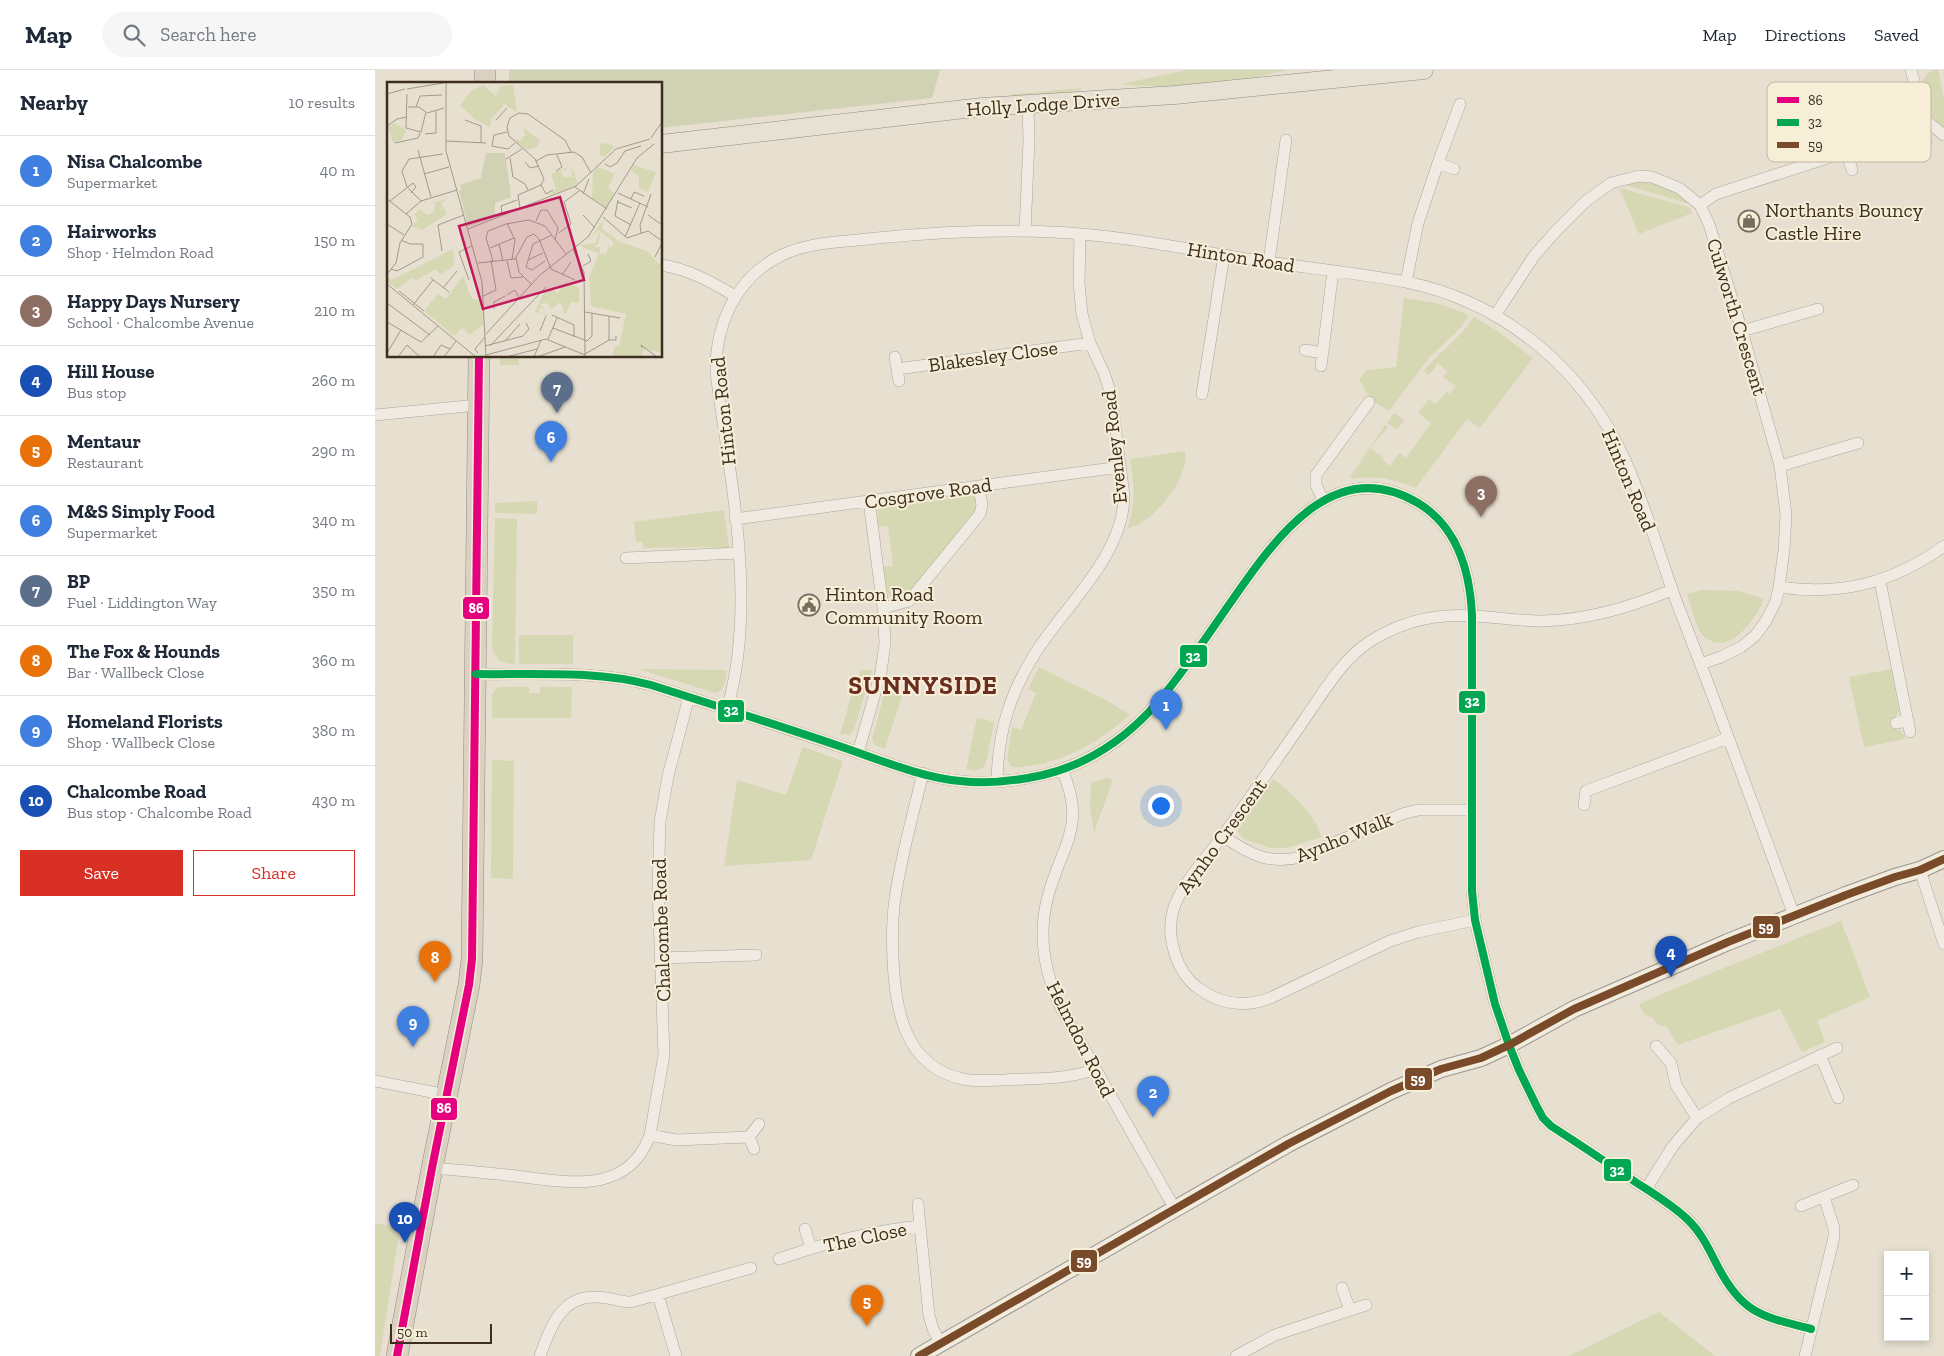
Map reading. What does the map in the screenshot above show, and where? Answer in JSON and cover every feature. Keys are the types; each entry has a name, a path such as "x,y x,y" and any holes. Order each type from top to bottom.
{"highway":[{"path":"397,1356 469,985 472,959 479,358"}],"main road":[{"name":"Holly Lodge Drive","path":"663,144 965,109 1175,95 1323,75 1424,70"}],"street":[{"path":"1025,231 1029,141 1028,104"},
{"path":"1406,282 1418,223 1459,104"},
{"path":"1931,125 1944,135"},
{"path":"1269,262 1286,140"},
{"path":"1700,205 1716,194 1816,162"},
{"path":"1850,162 1852,170"},
{"path":"1438,163 1454,169"},
{"name":"Culworth Crescent","path":"1496,314 1535,256 1556,231 1586,201 1611,182 1639,176 1652,177 1679,188 1700,205 1709,224 1742,331 1780,466 1786,515 1785,550 1779,587 1772,611 1755,636 1732,652 1701,664"},
{"name":"Hinton Road","path":"727,709 737,668 739,646 739,553 716,373 716,356 723,322 735,296 753,275 770,262 792,251 808,247 943,232 1025,231 1125,239 1406,282 1445,292 1496,314 1557,362 1575,381 1605,423 1625,460 1794,915"},
{"name":"Evenley Road","path":"997,782 998,745 1002,724 1024,674 1045,639 1093,575 1116,533 1124,502 1111,394 1085,328 1080,298 1080,234"},
{"path":"1202,394 1224,255"},
{"path":"663,265 706,279 735,296"},
{"path":"1321,366 1333,271"},
{"path":"1742,331 1818,308"},
{"name":"Blakesley Close","path":"897,369 1090,343"},
{"path":"1305,350 1323,353"},
{"path":"895,357 899,381"},
{"path":"1323,500 1316,484 1316,475 1369,402"},
{"path":"375,415 478,405"},
{"path":"1780,466 1858,443"},
{"name":"Cosgrove Road","path":"735,518 1120,467"},
{"path":"883,608 909,601 974,522 982,510 979,486"},
{"path":"476,674 609,677 637,681 923,773 961,781 997,782 1042,775 1062,770 1093,757 1129,731 1150,710 1169,689 1271,546 1294,521 1323,500 1349,491 1368,489 1393,492 1405,496 1435,515 1447,530 1461,552 1469,584 1472,616 1472,891 1475,920 1495,1004 1519,1070 1543,1118 1551,1126 1677,1210 1697,1228 1735,1295 1749,1308 1765,1317 1811,1328"},
{"path":"858,753 884,658 885,643 883,608 869,501"},
{"path":"1779,587 1797,590 1829,590 1880,581 1914,566 1944,546"},
{"path":"627,558 739,553"},
{"path":"1880,581 1909,727 1895,724"},
{"name":"Aynho Crescent","path":"1475,920 1418,932 1391,941 1261,1002 1241,1004 1219,1000 1193,984 1183,971 1174,952 1171,932 1172,913 1176,901 1341,668 1358,651 1379,636 1406,624 1433,617 1472,616 1520,621 1565,619 1607,612 1638,604 1672,590"},
{"name":"Chalcombe Road","path":"432,1168 560,1181 591,1181 603,1179 625,1170 641,1155 650,1135 665,1055 657,890 661,822 668,776 689,697"},
{"path":"1585,805 1587,791 1728,738"},
{"name":"Helmdon Road","path":"1062,770 1072,798 1073,823 1047,902 1044,925 1044,950 1048,976 1056,998 1175,1209"},
{"path":"923,773 898,883 892,938 896,999 902,1021 913,1046 925,1059 942,1071 962,1079 1069,1075 1095,1069"},
{"name":"Aynho Walk","path":"1223,836 1251,854 1272,860 1289,860 1301,857 1402,814 1418,810 1471,810"},
{"path":"919,1356 1288,1144 1349,1112 1441,1069 1481,1058 1509,1045 1574,1009 1627,984 1794,915 1890,878 1920,870 1944,859"},
{"path":"1920,870 1944,944"},
{"path":"660,958 756,955"},
{"path":"1656,1046 1671,1062 1676,1085 1697,1118"},
{"path":"1646,1189 1673,1146 1697,1118 1729,1098 1837,1048"},
{"path":"1820,1055 1838,1098"},
{"path":"375,1081 447,1095"},
{"path":"749,1137 759,1124"},
{"path":"650,1135 676,1140 749,1137"},
{"path":"749,1137 754,1149"},
{"path":"1801,1206 1853,1185"},
{"path":"1805,1356 1834,1238 1834,1228 1824,1197"},
{"name":"The Close","path":"918,1204 929,1315 933,1330 941,1343"},
{"name":"The Close","path":"779,1260 811,1248 881,1230 920,1226"},
{"name":"The Close","path":"805,1229 811,1248"},
{"path":"539,1356 549,1331 559,1313 567,1305 586,1298 603,1298 624,1302 658,1295 751,1268"},
{"path":"1342,1288 1350,1310"},
{"path":"658,1295 676,1356"},
{"path":"1236,1356 1275,1336 1366,1305"}],"green space":[{"path":"509,70 940,70 932,98 663,128 663,82 509,82"},
{"path":"1188,70 1288,70 1232,82 1172,87 1124,85 1124,83"},
{"path":"1938,70 1944,100 1944,127 1931,115 1931,82 1923,82 1928,73"},
{"path":"1082,88 1063,94 1001,98 1015,94"},
{"path":"1638,182 1654,184 1668,189 1693,205 1622,184"},
{"path":"1621,188 1690,208 1692,213 1639,234 1620,190"},
{"path":"1404,298 1440,304 1469,315 1462,326 1428,359 1389,411 1371,400 1359,380 1367,370 1396,367"},
{"path":"1474,317 1496,330 1533,358 1480,428 1467,419 1416,488 1384,479 1368,477 1352,479 1350,477 1385,425 1388,427 1370,448 1384,458 1382,460 1390,466 1399,453 1406,458 1431,423 1418,413 1429,399 1436,404 1447,391 1450,394 1456,386 1443,377 1447,371 1438,363 1429,375 1424,371 1469,325"},
{"path":"500,358 519,358 519,365 500,365"},
{"path":"1394,413 1404,420 1397,430 1387,423"},
{"path":"1185,451 1182,474 1168,498 1148,518 1127,529 1132,512 1133,494 1130,459"},
{"path":"969,496 975,498 976,510 907,594 900,599 895,600 891,598 886,586 883,567 893,566 888,526 878,527 878,510"},
{"path":"537,501 537,514 495,513 495,503"},
{"path":"724,510 729,546 727,549 719,551 712,547 644,548 642,542 636,542 634,522"},
{"path":"495,518 517,519 515,664 498,660 492,648"},
{"path":"1701,590 1739,591 1764,599 1747,626 1730,640 1721,643 1711,641 1702,634 1695,620 1687,594"},
{"path":"519,635 573,635 573,664 519,664"},
{"path":"1039,667 1108,701 1130,715 1097,740 1073,753 1048,762 1023,767 1011,767 1007,759 1012,727 1021,730 1036,693 1028,689"},
{"path":"639,669 727,670 723,687 719,692 715,693"},
{"path":"1891,669 1899,711 1896,717 1889,720 1891,728 1901,731 1906,739 1864,747 1849,677"},
{"path":"860,670 872,670 854,730 849,735 840,734 855,676 859,676"},
{"path":"498,687 529,687 529,693 540,693 540,687 572,687 571,718 492,718 492,694"},
{"path":"885,691 902,696 885,749 875,745 872,739"},
{"path":"977,717 994,722 986,763 980,769 966,770"},
{"path":"803,747 843,761 811,860 724,866 737,780 786,795"},
{"path":"492,760 514,761 513,879 491,878"},
{"path":"1106,777 1113,780 1094,832 1090,809 1091,784"},
{"path":"1273,779 1287,790 1309,813 1319,829 1321,837 1297,845 1278,848 1248,841 1240,836 1239,827"},
{"path":"1841,921 1870,997 1817,1021 1825,1042 1802,1052 1780,1009 1678,1045 1667,1027 1658,1025 1653,1018 1645,1015 1639,1004 1704,976"},
{"path":"375,1223 400,1228 380,1356 375,1356"},
{"path":"1659,1312 1715,1356 1569,1356"}],"transit line":[{"name":"86","path":"397,1356 469,985 472,959 479,358"},
{"name":"32","path":"476,674 564,674 629,680 698,700 929,776 981,782 1033,777 1060,770 1092,756 1121,737 1147,714 1179,676 1268,552 1288,529 1310,510 1334,496 1360,488 1388,490 1418,503 1432,513 1452,538 1465,567 1471,599 1472,891 1475,920 1495,1004 1519,1070 1543,1118 1551,1126 1661,1199 1692,1224 1725,1280 1734,1293 1744,1302 1765,1316 1811,1329"},
{"name":"59","path":"919,1356 1288,1144 1391,1091 1441,1069 1481,1058 1509,1045 1574,1009 1728,942 1846,895 1920,870 1944,859"}],"place":[{"name":"Northants Bouncy Castle Hire","path":"1749,221"},
{"name":"BP","path":"557,413"},
{"name":"M&S Simply Food","path":"551,462"},
{"name":"Happy Days Nursery","path":"1481,517"},
{"name":"Hinton Road Community Room","path":"809,605"},
{"name":"Nisa Chalcombe","path":"1166,730"},
{"name":"Hill House","path":"1671,977"},
{"name":"The Fox & Hounds","path":"435,982"},
{"name":"Homeland Florists","path":"413,1047"},
{"name":"Hairworks","path":"1153,1117"},
{"name":"Chalcombe Road","path":"405,1243"},
{"name":"Mentaur","path":"867,1326"}],"district":[{"name":"SUNNYSIDE","path":"923,685"}]}
